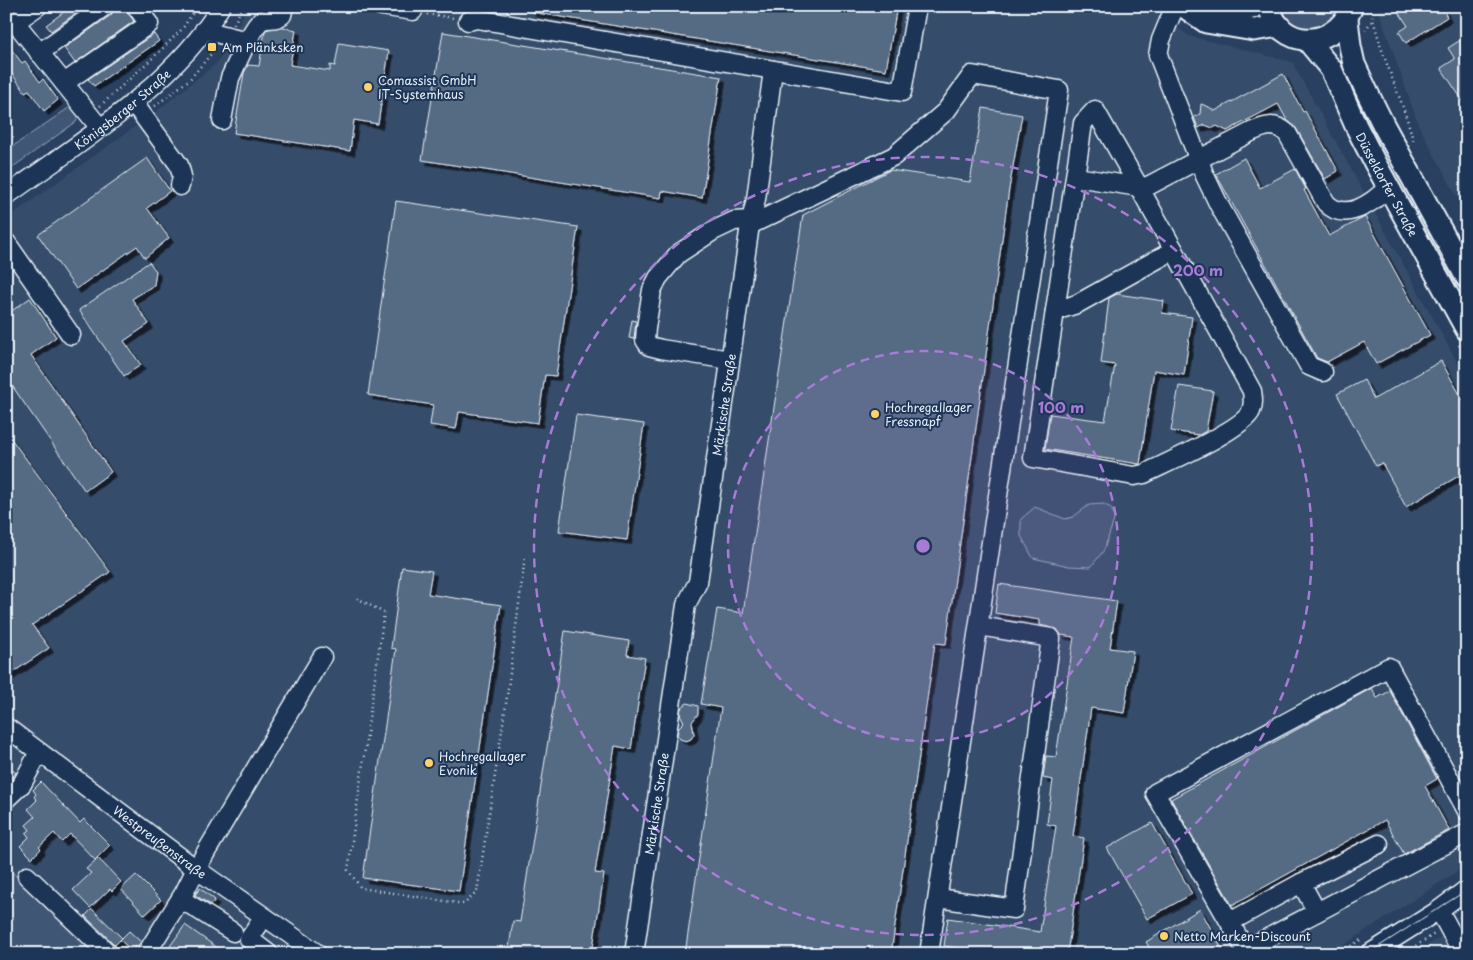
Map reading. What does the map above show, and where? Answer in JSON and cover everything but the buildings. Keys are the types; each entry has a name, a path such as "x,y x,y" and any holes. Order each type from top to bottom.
{"main road":[{"path":"1182,7 1224,12 1248,10 1256,6"},
{"path":"1270,6 1279,26 1292,35 1307,40 1330,35 1339,28 1349,13"},
{"path":"1182,7 1206,22 1254,30 1279,26"},
{"name":"Düsseldorfer Straße","path":"1349,13 1350,46 1354,64 1368,94 1467,278"},
{"name":"Düsseldorfer Straße","path":"1307,40 1331,69 1356,126 1467,330"}],"street":[{"path":"38,6 11,20 95,122"},
{"path":"39,53 105,6"},
{"path":"64,83 149,24 136,6"},
{"name":"Königsberger Straße","path":"6,196 95,122 133,102 174,65 204,30 221,6"},
{"path":"222,120 230,78 247,41 259,22 264,19 278,19 282,15 284,6"},
{"path":"381,6 413,11"},
{"path":"475,16 902,92 917,6"},
{"path":"1182,7 1161,40 1158,54 1199,160 1219,205 1309,366 1323,372"},
{"path":"204,30 247,41"},
{"name":"Märkische Straße","path":"634,954 686,605 698,582 774,70"},
{"path":"730,360 661,349 649,346 645,340 652,290 658,278 678,254 734,220 750,222 894,156 946,111 972,75 1059,90 929,954"},
{"path":"133,102 179,164 182,176 180,186"},
{"path":"1095,110 1139,187 1252,391 1253,402 1251,411 1244,421 1144,474 1134,476 1033,458 1083,123 1095,110"},
{"path":"1076,177 1139,187 1148,186 1251,132 1272,125 1280,127 1287,133 1326,204 1332,210 1340,212 1355,210 1378,198 1388,187"},
{"path":"6,242 71,335"},
{"path":"1055,311 1077,304 1174,250"},
{"path":"938,898 1014,909 1051,638 979,626"},
{"path":"146,954 181,899 196,869 322,657"},
{"path":"1467,811 1389,667 1155,793 1247,952 1317,912 1467,833"},
{"name":"Westpreußenstraße","path":"6,727 196,869 314,953"},
{"path":"6,799 22,784 39,752"},
{"path":"1230,922 1301,883 1379,844"},
{"path":"27,876 109,954"},
{"path":"1301,883 1317,912"},
{"path":"1370,954 1439,910 1467,889"},
{"path":"1439,910 1467,895"},
{"path":"181,899 233,932"},
{"path":"1439,910 1463,954"},
{"path":"264,917 249,939 269,954"}],"path":[{"path":"95,122 183,28 192,14 192,6"},
{"path":"1371,6 1373,20 1385,59 1415,147"},
{"path":"413,11 475,16"},
{"path":"6,129 15,140"},
{"path":"357,598 384,613 348,870 361,888 464,904 477,892 506,704 525,557"}],"shaded area":[{"path":"248,6 1147,6 1189,36 1292,62 1467,380 1467,865 1330,954 160,954 144,943 137,954 97,954 6,866 6,219 157,111 218,62"},
{"path":"1278,6 1341,6 1333,21 1305,32 1286,22"},
{"path":"1377,6 1467,6 1467,215 1419,126"},
{"path":"73,105 78,115 76,122 6,172 6,151"},
{"path":"1103,504 1111,508 1115,517 1104,550 1091,567 1069,566 1033,558 1021,536 1021,519 1035,507 1065,519 1073,517 1089,505"},
{"path":"6,866 97,954 6,954"},
{"path":"1467,920 1467,954 1414,954"}],"tram line":[{"path":"1367,954 1467,890"}],"place":[{"name":"Am Plänksken","path":"212,47"},
{"name":"Comassist GmbH IT-Systemhaus","path":"368,87"},
{"name":"Hochregallager Fressnapf","path":"875,414"},
{"name":"Hochregallager Evonik","path":"429,763"},
{"name":"Netto Marken-Discount","path":"1164,936"}]}
